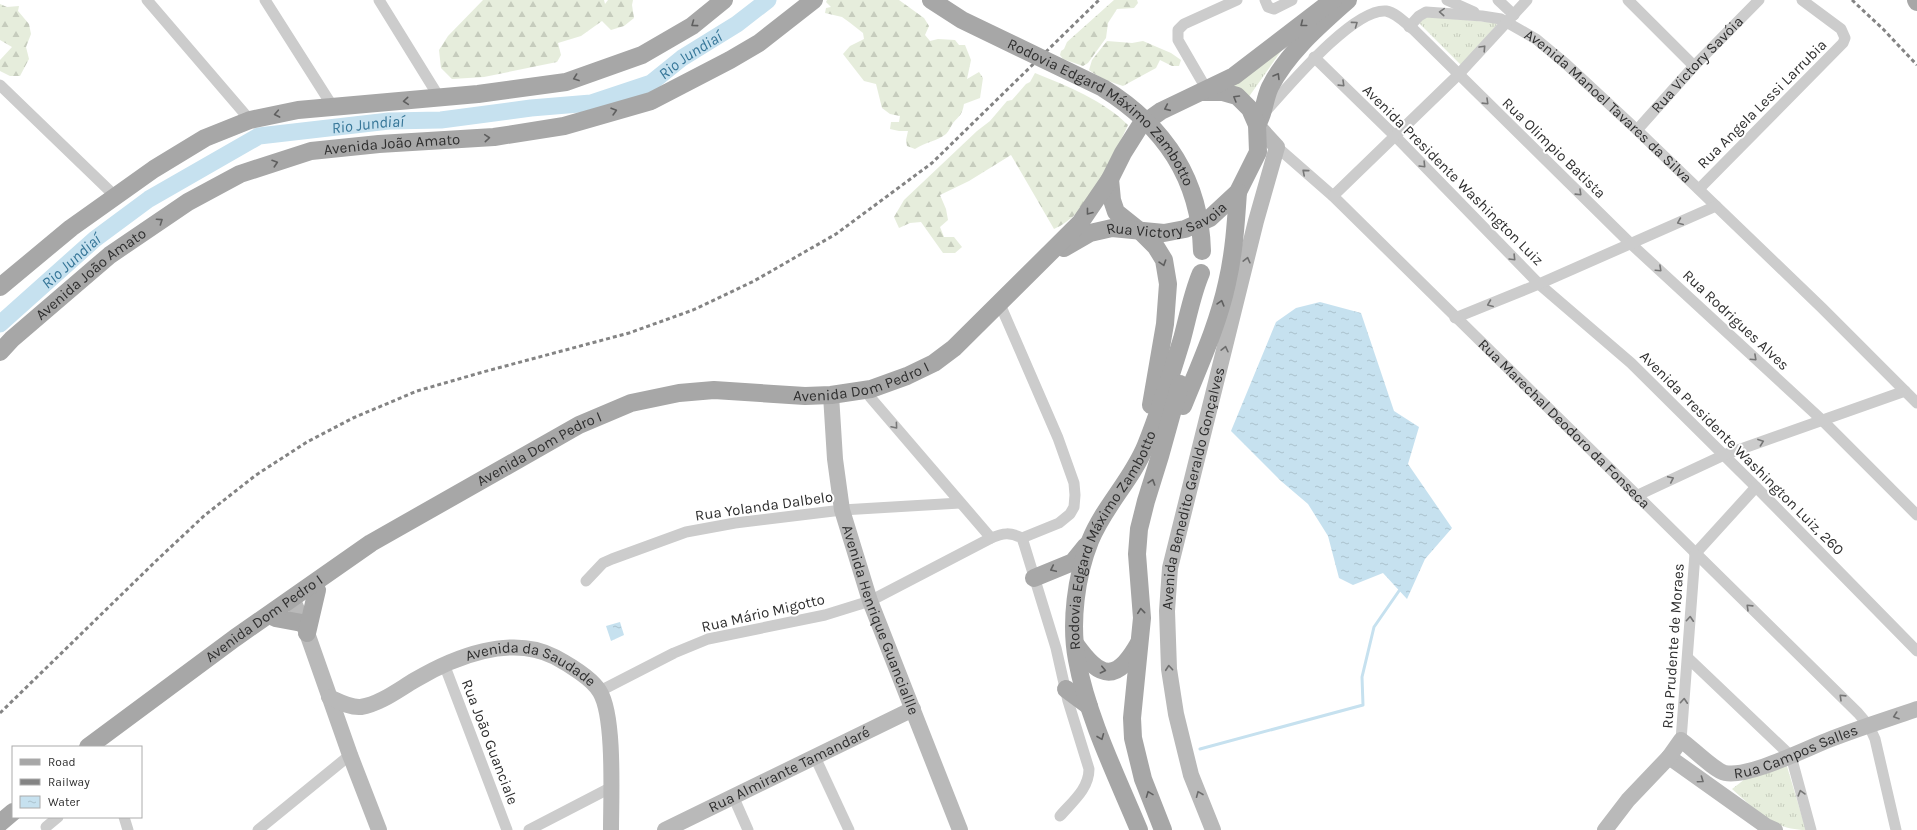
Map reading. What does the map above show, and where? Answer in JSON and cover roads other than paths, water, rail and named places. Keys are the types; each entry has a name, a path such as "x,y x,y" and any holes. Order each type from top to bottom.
{"main road":[{"path":"0,287 71,228 154,169 205,138 250,120 298,110 439,98 566,82 642,55 692,26 724,0"},
{"name":"Avenida João Amato","path":"0,352 12,339 110,255 188,202 240,174 311,151 379,144 488,138 564,126 651,101 730,60 759,43 814,0"},
{"name":"Rodovia Edgard Máximo Zambotto","path":"931,0 962,20 1097,85 1124,101 1156,130 1181,167 1196,207 1201,229 1202,251 1202,293 1200,311 1193,343 1146,501 1139,529 1137,554 1142,618 1132,718 1133,738 1143,779 1163,830"},
{"path":"1030,276 1080,223 1110,179 1123,153 1140,126 1161,111 1234,76 1333,0"},
{"path":"1205,91 1223,92 1237,96 1260,119 1270,88 1283,65 1303,43 1348,0"},
{"name":"Rua Victory Savoia","path":"1030,276 1065,248 1090,233 1112,228 1141,232 1164,233 1184,229 1210,218 1238,192 1258,152 1260,119"},
{"path":"1110,179 1112,200 1116,212 1141,232 1156,247 1164,260 1168,284 1164,324 1152,403 1135,451 1112,500"},
{"path":"1160,456 1177,422 1216,323 1225,290 1234,246 1238,192"},
{"name":"Rodovia Edgard Máximo Zambotto","path":"1138,830 1089,706 1080,676 1075,645 1075,604 1081,569 1090,541 1103,513 1132,474 1146,446 1171,374 1194,291 1201,273"},
{"name":"Avenida Dom Pedro I","path":"89,746 293,601 370,543 579,425 631,403 680,393 714,390 831,398 871,389 898,380 934,363 954,348 1001,306 1030,276"},
{"name":"Avenida Dom Pedro I","path":"99,746 275,618 293,601 318,590 372,554 530,459 577,433 614,416 658,403 715,397 870,397 897,388 934,370 955,356 974,341 1001,306"},
{"path":"1034,578 1073,562 1090,541"},
{"path":"275,618 305,628 318,590"},
{"path":"1075,645 1088,662 1097,669 1109,672 1120,668 1130,659 1141,639"},
{"path":"1066,689 1089,706"},
{"path":"0,813 12,804"},
{"path":"0,822 12,813"}],"street":[{"path":"147,0 250,120"},
{"path":"264,0 333,107"},
{"path":"379,0 439,98"},
{"path":"1205,91 1178,40 1178,30 1184,24 1237,0"},
{"path":"1265,0 1268,7 1274,9 1292,0"},
{"path":"1447,0 1482,16"},
{"path":"1498,0 1511,18"},
{"path":"1332,196 1396,137 1458,75 1526,0"},
{"path":"1628,0 1694,66"},
{"name":"Rua Victory Savóia","path":"1637,130 1694,66 1759,0"},
{"name":"Rua Angela Lessi Larrubia","path":"1699,189 1841,46 1845,38 1841,29 1802,0"},
{"path":"1260,119 1314,57 1326,46 1365,17 1378,11 1387,11 1394,14 1409,26 1458,75"},
{"name":"Avenida Manoel Tavares da Silva","path":"1409,26 1419,16 1426,12 1511,18 1566,64 1637,130 1917,403"},
{"name":"Avenida Presidente Washington Luiz","path":"1314,57 1396,137 1539,284 1455,318"},
{"name":"Rua Olimpio Batista","path":"1458,75 1630,243"},
{"path":"0,85 115,196"},
{"name":"Rua Marechal Deodoro da Fonseca","path":"1260,119 1277,147 1332,196 1858,713 1869,726 1875,739 1896,830"},
{"name":"Avenida Benedito Geraldo Gonçalves","path":"1214,830 1191,775 1176,714 1169,669 1167,611 1170,568 1258,214 1277,147"},
{"path":"1539,284 1716,206"},
{"name":"Rua Rodrigues Alves","path":"1630,243 1822,420 1917,515"},
{"name":"Avenida Presidente Washington Luiz, 260","path":"1539,284 1631,363 1756,487 1917,651"},
{"path":"1001,306 1058,438 1074,483 1074,506 1070,514 1059,523 1022,538 1056,648 1068,701 1089,769 1089,778 1085,788 1060,816"},
{"path":"1636,496 1724,455 1905,391"},
{"path":"870,397 991,538"},
{"name":"Avenida Henrique Guanciallle","path":"831,398 837,481 842,510 870,601 960,830"},
{"path":"1695,554 1756,487"},
{"name":"Rua Yolanda Dalbelo","path":"586,581 603,563 686,532 742,522 842,510 960,503"},
{"name":"Rua Mário Migotto","path":"600,691 674,653 708,639 825,615 870,601 991,538 1007,533 1022,538"},
{"name":"Rua Prudente de Moraes","path":"1681,740 1695,554"},
{"path":"293,601 305,628 350,755 379,830"},
{"name":"Avenida da Saudade","path":"329,697 359,707 375,703 444,664 480,651 500,648 524,649 549,654 574,668 600,691 608,714 611,830"},
{"path":"1688,658 1790,756 1811,830"},
{"name":"Rua João Guanciale","path":"444,664 507,830"},
{"name":"Rua Almirante Tamandaré","path":"665,830 913,709"},
{"name":"Rua Campos Salles","path":"1681,740 1720,771 1734,773 1754,769 1830,739 1917,709"},
{"path":"1604,830 1628,800 1669,758 1681,740"},
{"path":"258,830 350,755"},
{"path":"815,757 848,830"},
{"path":"1669,758 1720,793 1768,829"},
{"path":"1720,793 1754,769"},
{"path":"529,830 610,788"},
{"path":"733,796 748,830"},
{"path":"45,829 57,818"},
{"path":"124,818 128,830"}],"water":[{"path":"1320,302 1361,313 1394,411 1419,427 1408,464 1452,528 1425,559 1407,599 1383,573 1353,585 1339,578 1328,536 1308,504 1281,481 1231,431 1276,322 1296,308"},
{"path":"620,622 624,635 611,641 606,626"}],"waterway":[{"name":"Rio Jundiaí","path":"0,324 95,239 149,199 259,136 389,121 441,120 531,108 591,103 651,83 682,58 737,24 768,0"},
{"path":"1200,749 1363,705 1362,677 1374,627 1401,588"}],"railway":[{"path":"0,713 205,515 256,475 307,442 353,418 417,391 629,333 693,310 754,281 836,234 932,163 1099,0"},
{"path":"1852,0 1883,29 1917,65"}]}
